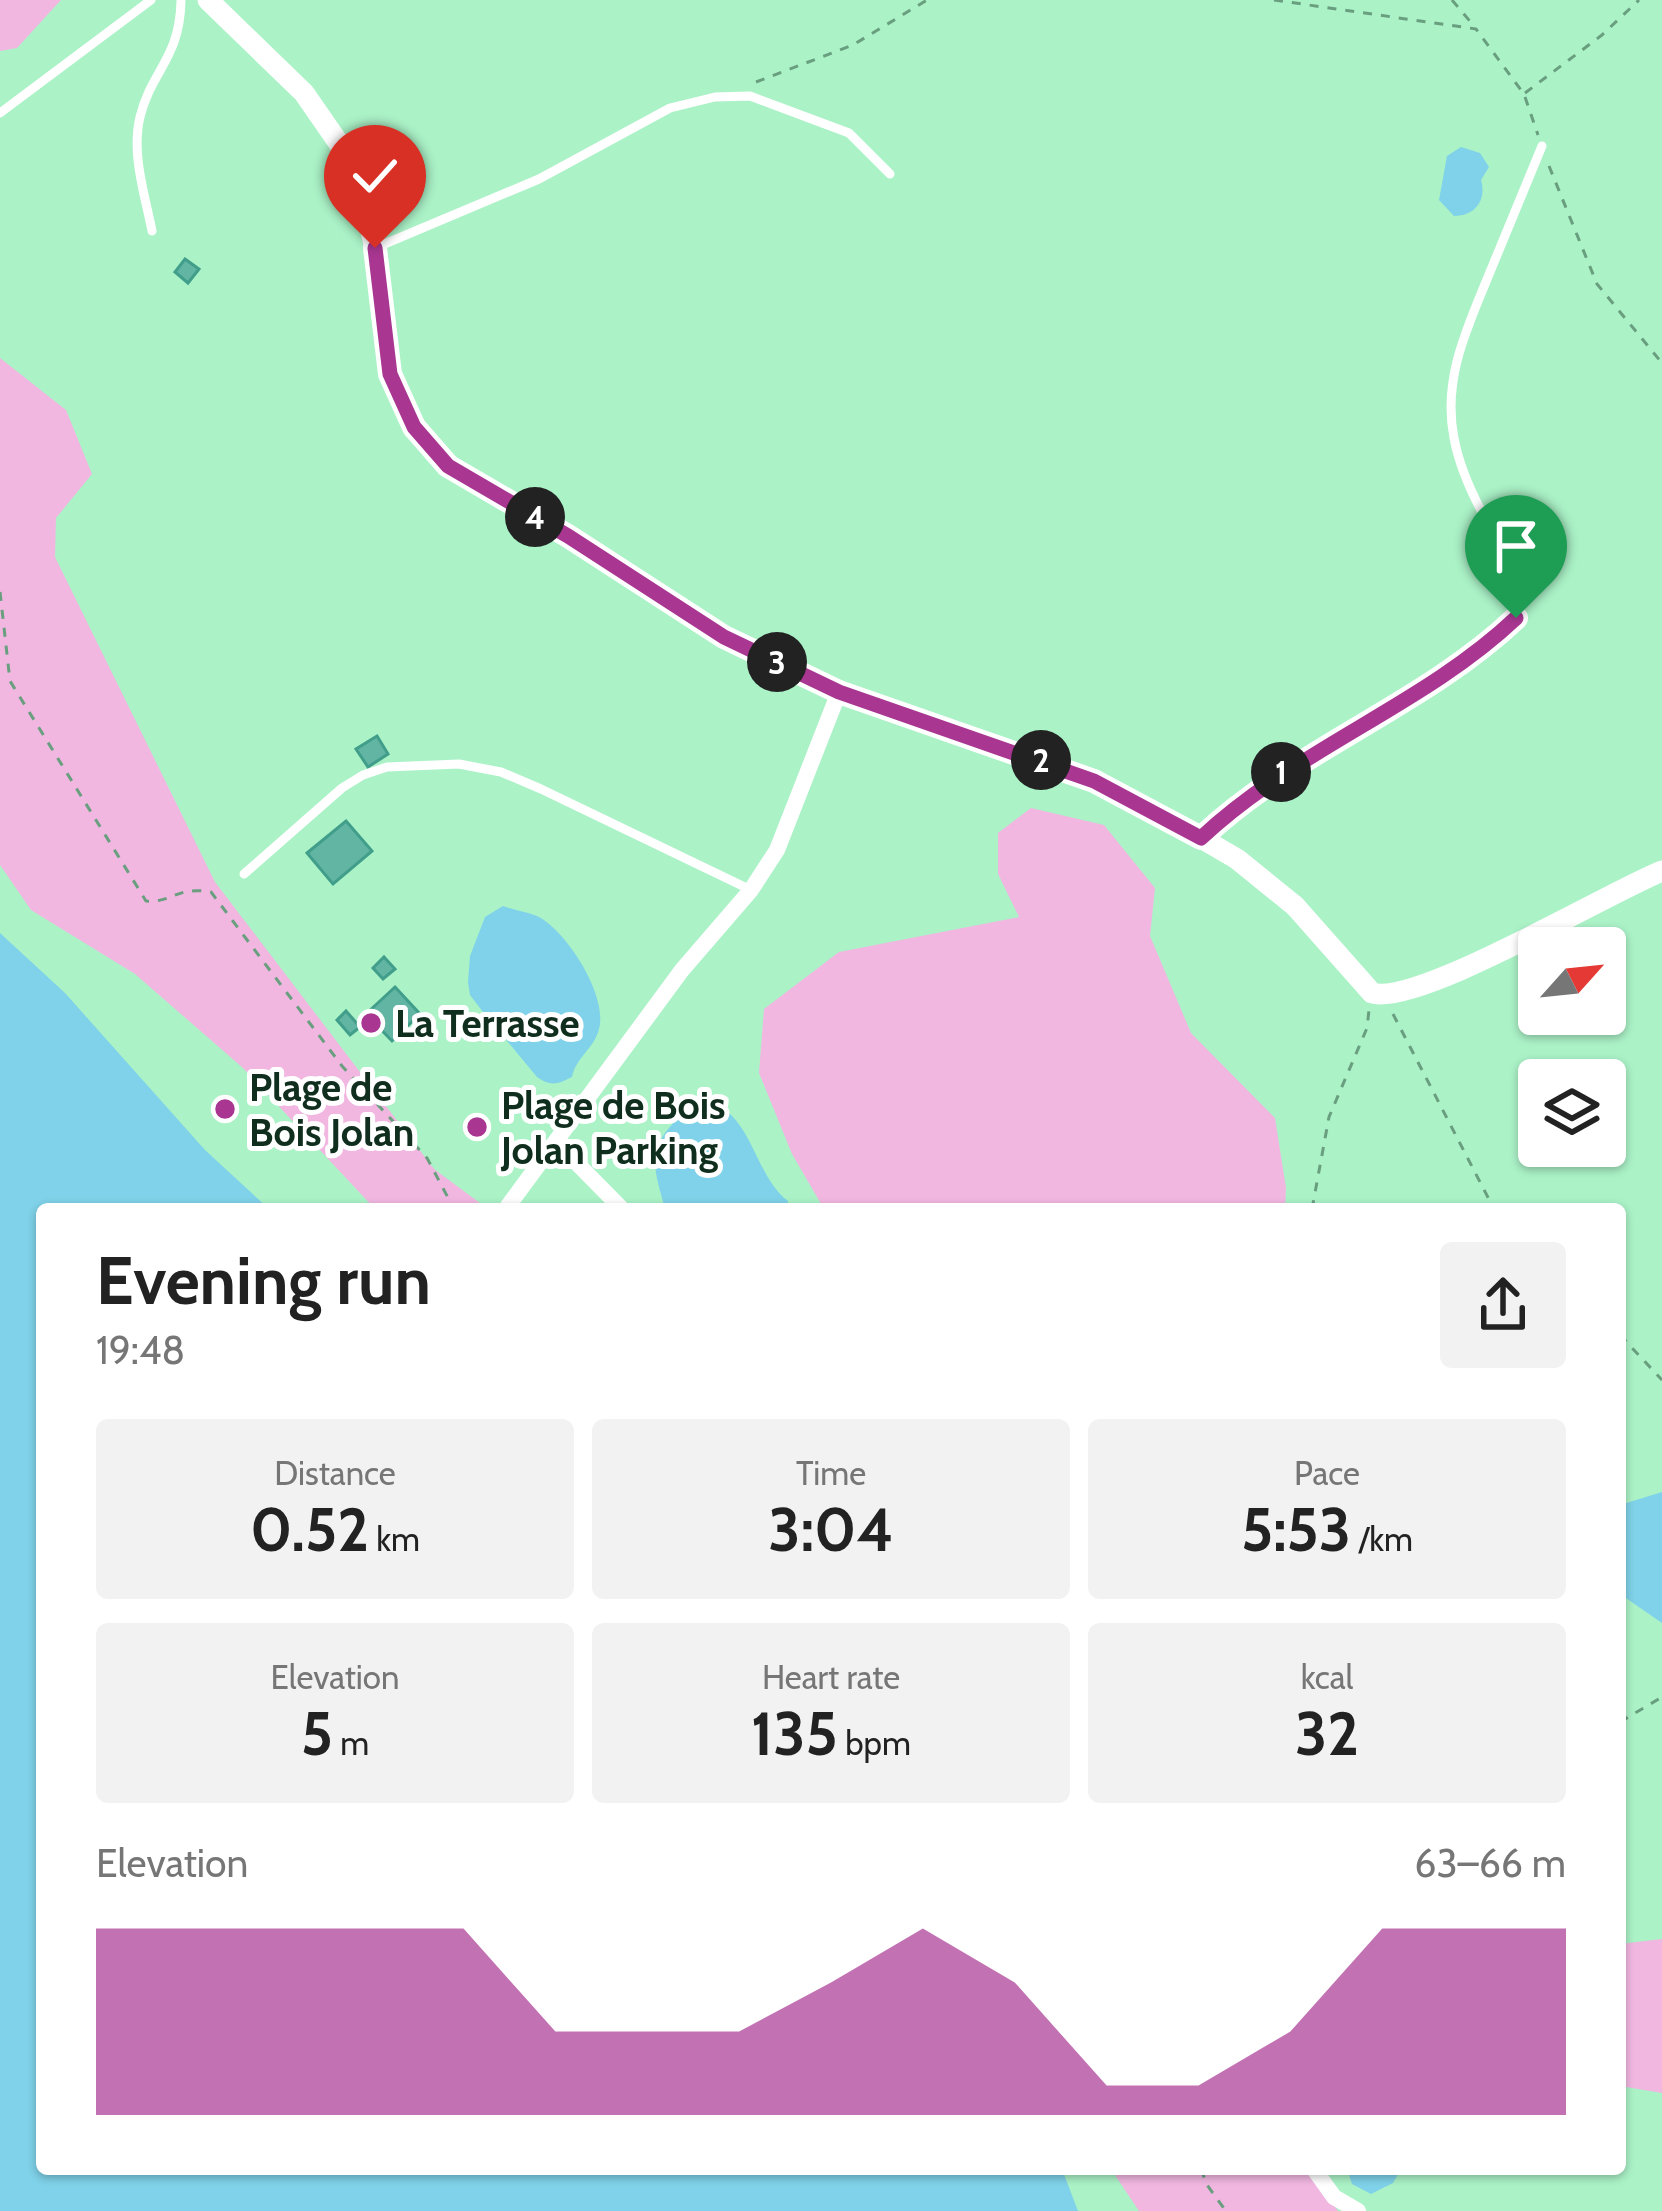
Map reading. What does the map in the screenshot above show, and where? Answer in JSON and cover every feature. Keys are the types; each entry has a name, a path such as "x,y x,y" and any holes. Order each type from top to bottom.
{"street":[{"path":"208,0 304,93 340,145 364,202 375,248 390,374 414,427 448,466 568,536 724,637 839,692 1094,781 1201,838 1237,859 1295,906 1378,994 1399,994 1476,962 1662,871"},
{"path":"510,1203 777,850 839,692"},
{"path":"556,1142 616,1203"},
{"path":"1318,2175 1334,2197 1358,2211"}],"lane":[{"path":"0,113 152,0"},
{"path":"152,231 136,150 137,132 148,97 174,50 182,0"},
{"path":"375,248 539,179 670,108 715,98 750,96 849,133 890,174"},
{"path":"1201,838 1239,802 1280,773 1459,665 1516,618 1520,602 1515,564 1486,521 1462,469 1451,408 1454,368 1464,330 1542,146"},
{"path":"244,874 363,775 388,766 459,764 501,772 542,789 751,890"}],"path":[{"path":"754,82 853,45 927,0"},
{"path":"1274,0 1476,28"},
{"path":"1452,0 1524,94 1597,284 1662,364"},
{"path":"1524,94 1602,35 1639,0"},
{"path":"0,592 10,681 146,901 158,902 186,888 211,892 342,1066 427,1158 451,1203"},
{"path":"1313,1203 1329,1117 1378,994"},
{"path":"1378,994 1491,1203"},
{"path":"1626,1341 1662,1380"},
{"path":"1626,1718 1662,1696"},
{"path":"1203,2175 1226,2211"}],"shaded area":[{"path":"0,0 61,0 17,48 0,51"},
{"path":"0,358 66,410 92,474 56,518 55,557 215,882 434,1169 480,1203 369,1203 243,1068 135,974 31,910 0,865"},
{"path":"1031,808 1104,825 1155,888 1150,936 1191,1033 1275,1118 1285,1203 821,1203 792,1154 759,1073 764,1009 839,952 1019,917 998,874 998,833"},
{"path":"1662,1939 1662,2093 1626,2087 1626,1943"},
{"path":"1115,2175 1312,2175 1338,2211 1139,2211"}],"water":[{"path":"1461,147 1480,153 1489,167 1481,180 1478,206 1454,216 1439,200 1447,156"},
{"path":"503,906 535,915 550,925 573,951 598,1000 597,1036 572,1077 558,1083 537,1077 470,995 470,956 485,917"},
{"path":"0,933 65,993 205,1150 262,1203 36,1203 36,2175 1064,2175 1078,2211 0,2211"},
{"path":"706,1101 733,1117 788,1203 663,1203 655,1167 658,1147 691,1106"},
{"path":"1662,1492 1662,1623 1626,1598 1626,1503"},
{"path":"1349,2175 1398,2175 1393,2183 1371,2194 1352,2184"}],"building":[{"path":"185,259 199,269 188,283 175,272"},
{"path":"377,736 388,754 368,767 356,749"},
{"path":"346,821 372,851 333,884 307,853"},
{"path":"384,957 395,969 383,979 373,968"},
{"path":"395,987 420,1014 392,1041 366,1014"},
{"path":"346,1011 360,1027 350,1035 337,1020"}],"place":[{"name":"La Terrasse","path":"371,1023"},
{"name":"Plage de Bois Jolan","path":"225,1109"},
{"name":"Plage de Bois Jolan Parking","path":"477,1127"}],"route":[{"path":"375,248 390,374 414,427 448,466 568,536 724,637 839,692 1094,781 1201,838 1239,802 1280,773 1459,665 1516,618"}]}
